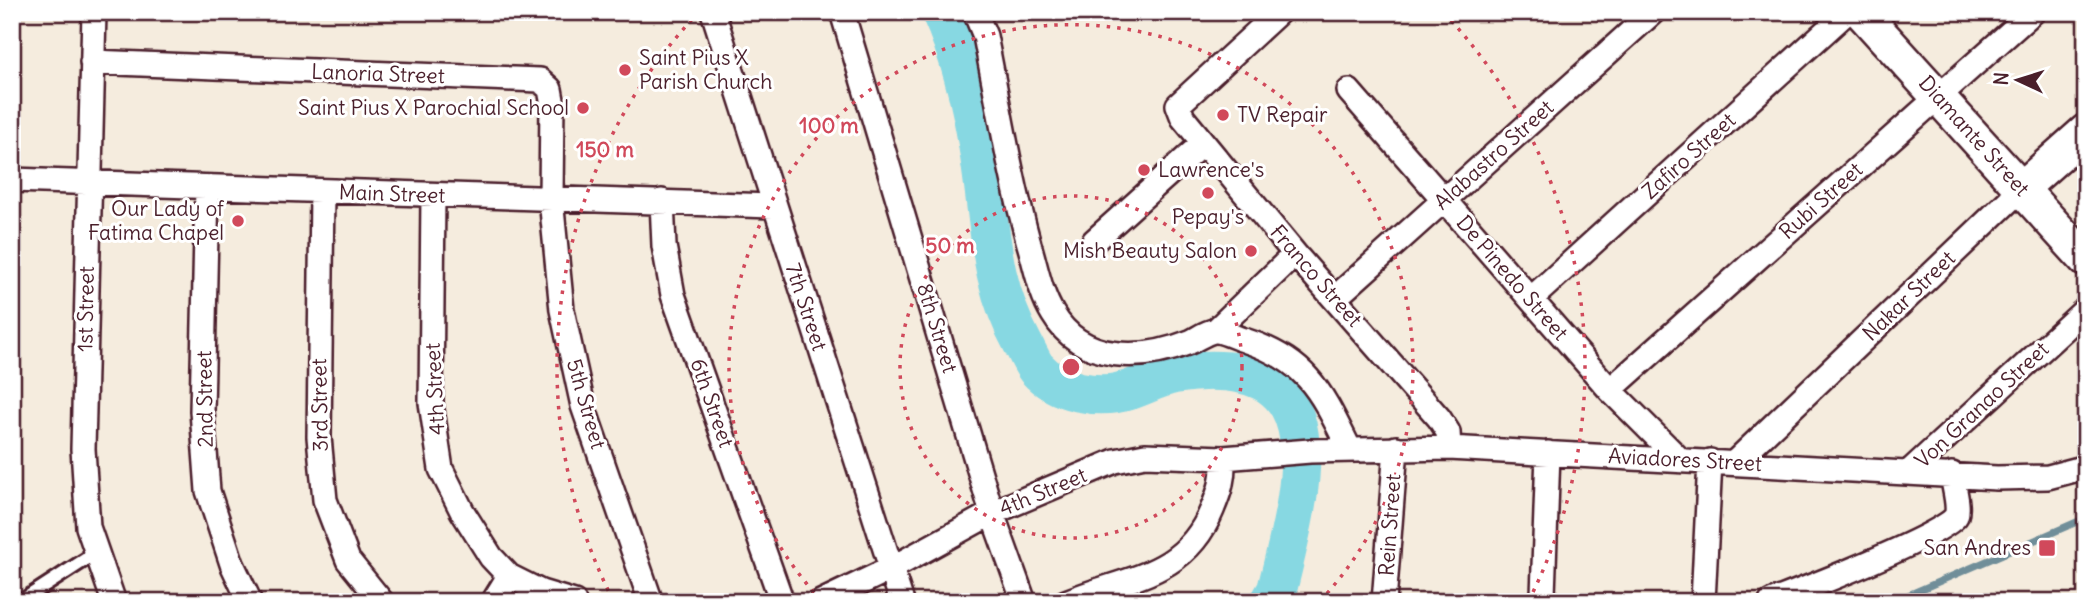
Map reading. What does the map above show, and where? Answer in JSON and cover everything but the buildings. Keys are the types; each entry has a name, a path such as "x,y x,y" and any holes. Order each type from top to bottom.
{"street":[{"name":"1st Street","path":"94,12 83,449 88,527 114,602"},
{"name":"7th Street","path":"713,12 902,602"},
{"name":"8th Street","path":"842,12 992,513 1024,602"},
{"path":"975,12 985,36 1017,202 1044,294 1065,330 1082,344 1106,354 1128,355 1170,349 1214,331 1295,254"},
{"name":"Franco Street","path":"1279,12 1178,105 1183,118 1295,254 1439,418 1448,432 1449,448"},
{"name":"Alabastro Street","path":"1335,298 1653,12"},
{"name":"Zafiro Street","path":"1531,299 1847,12"},
{"name":"Diamante Street","path":"1861,12 2086,260"},
{"name":"Rubi Street","path":"1610,390 2033,12"},
{"name":"Lanoria Street","path":"92,62 540,80 550,89 552,100 551,199"},
{"name":"De Pinedo Street","path":"1349,91 1610,390 1680,460"},
{"name":"Nakar Street","path":"1734,463 2021,189 2086,131"},
{"path":"1094,242 1203,143"},
{"name":"Main Street","path":"12,180 773,206"},
{"name":"2nd Street","path":"206,188 202,411 208,491 232,564 250,602"},
{"name":"3rd Street","path":"322,192 319,437 325,500 348,560 382,602"},
{"name":"4th Street","path":"433,195 431,403 441,469 491,557 509,576 541,592 573,602"},
{"name":"5th Street","path":"551,199 562,310 583,405 651,602"},
{"name":"6th Street","path":"662,201 664,246 674,295 782,602"},
{"name":"Von Granao Street","path":"1909,472 2086,309"},
{"path":"1214,331 1256,344 1301,368 1328,406 1350,450"},
{"name":"Rein Street","path":"1384,602 1395,448"},
{"name":"Aviadores Street","path":"1283,453 1449,448 2048,477 2086,467"},
{"name":"4th Street","path":"821,602 892,568 992,513 1115,461 1145,455 1223,458 1283,453"},
{"path":"1543,595 1548,453"},
{"path":"1066,602 1154,572 1183,554 1205,527 1224,482 1223,458"},
{"path":"1703,602 1710,461"},
{"path":"1771,602 1911,543 1952,521 1957,513 1952,474"},
{"path":"493,602 509,576"}],"lane":[{"path":"20,602 97,552"}],"waterway":[{"path":"941,12 960,62 973,115 996,272 1011,320 1036,368 1055,383 1091,394 1117,393 1174,374 1228,371 1265,382 1287,403 1298,432 1300,468 1296,507 1287,549 1277,590 1270,602"},
{"path":"1892,602 2086,518"}],"place":[{"name":"Saint Pius X Parish Church","path":"625,70"},
{"name":"Saint Pius X Parochial School","path":"583,108"},
{"name":"TV Repair","path":"1223,115"},
{"name":"Lawrence's","path":"1144,170"},
{"name":"Pepay's","path":"1208,193"},
{"name":"Our Lady of Fatima Chapel","path":"238,221"},
{"name":"Mish Beauty Salon","path":"1251,251"},
{"name":"San Andres","path":"2047,548"}]}
